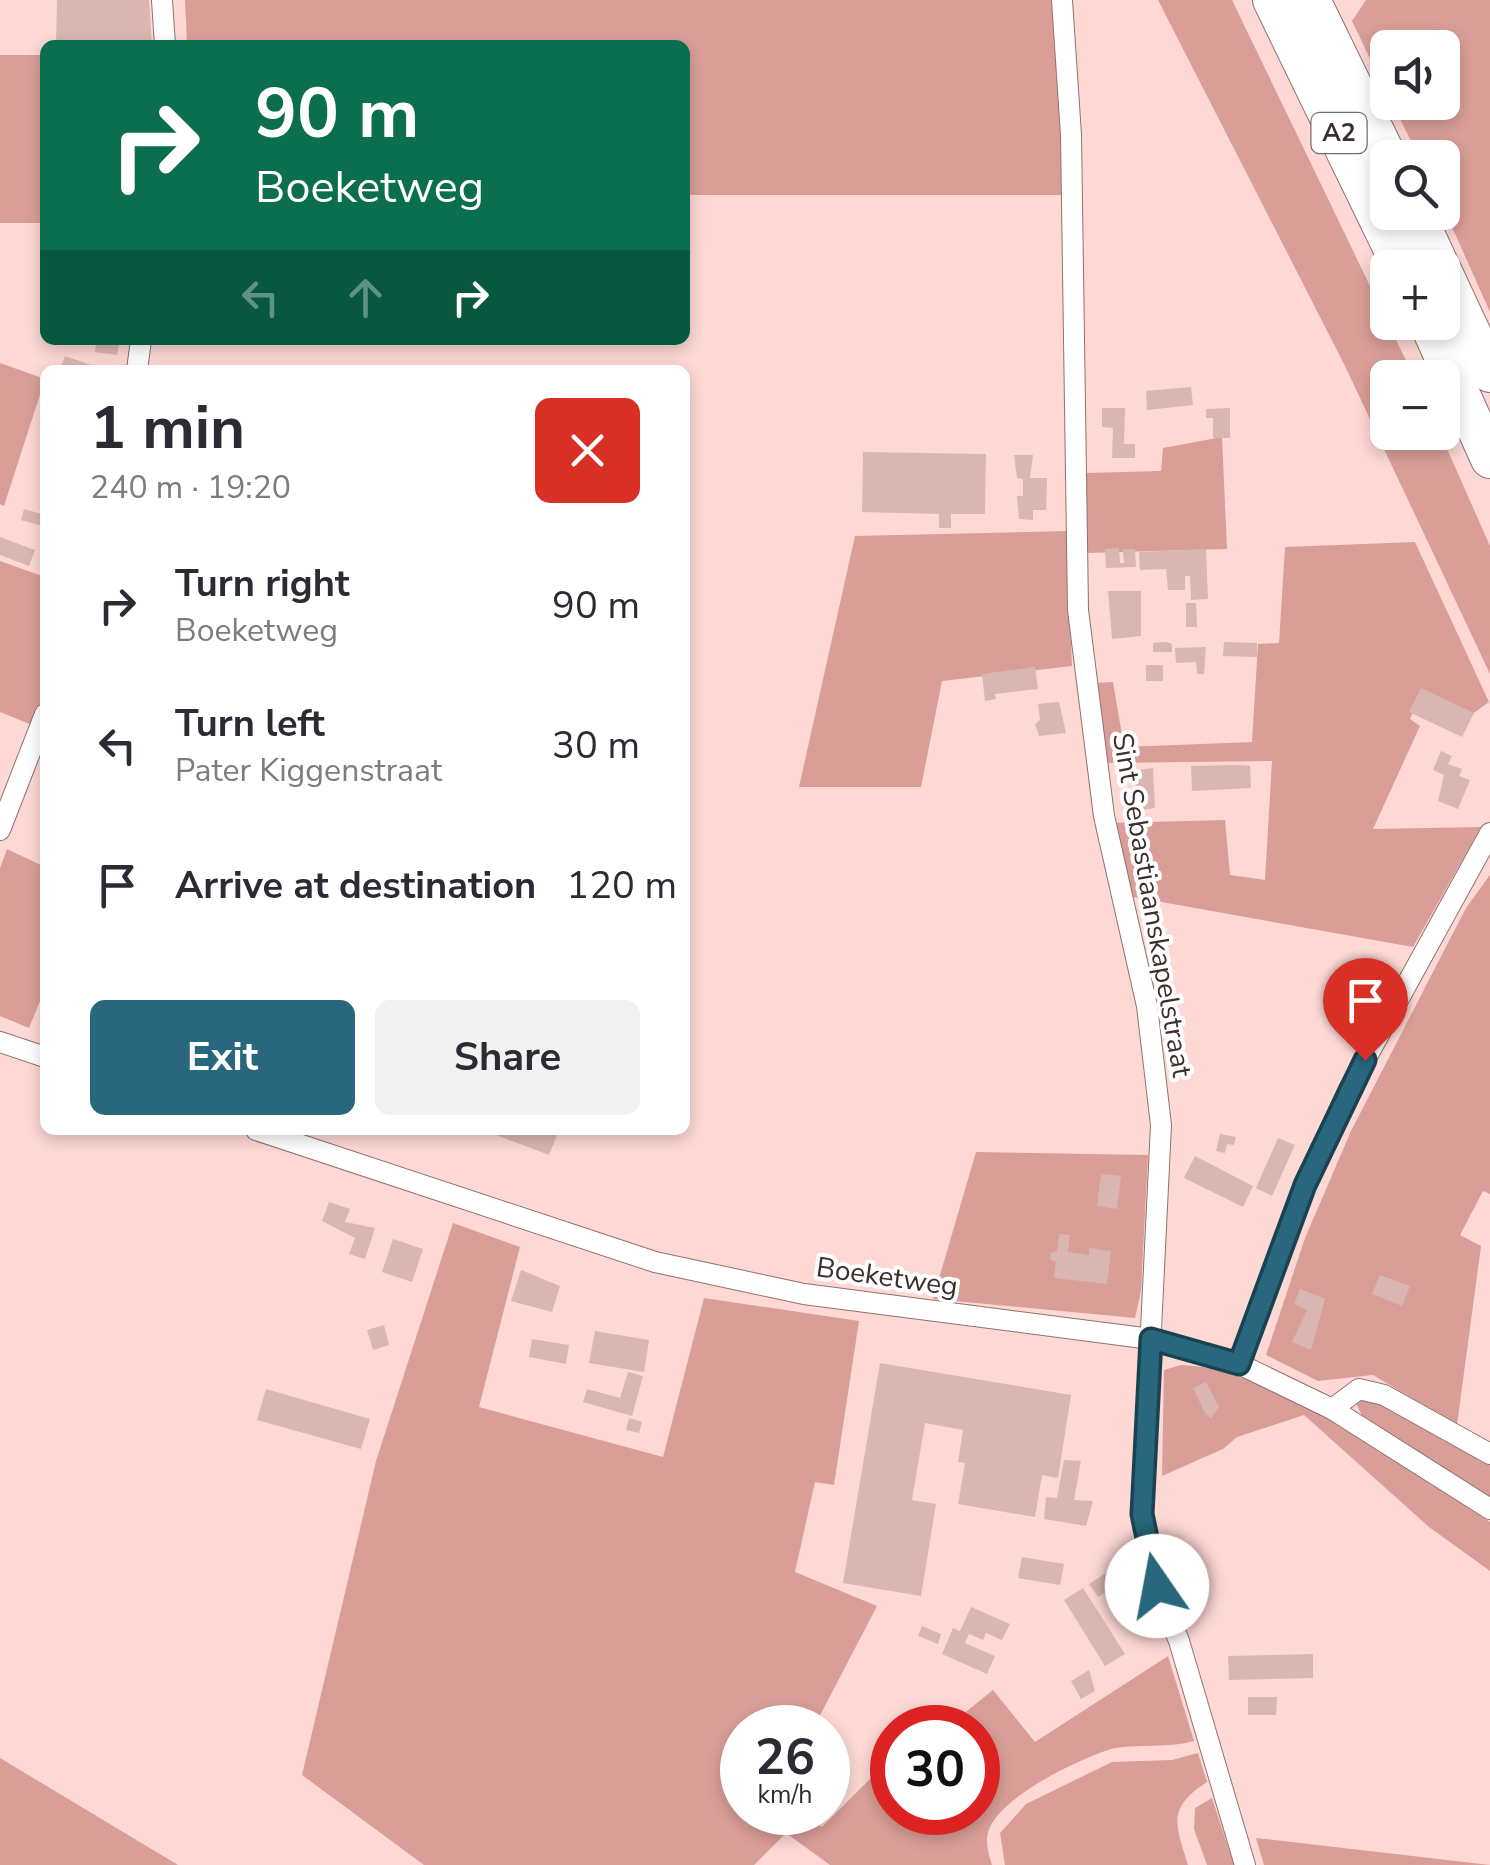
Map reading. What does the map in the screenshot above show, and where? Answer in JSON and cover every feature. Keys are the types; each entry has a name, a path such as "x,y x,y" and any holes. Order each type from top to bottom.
{"highway":[{"name":"A2","path":"1272,0 1393,250"},
{"name":"A2","path":"1311,0 1379,140"},
{"path":"1460,308 1490,373"},
{"path":"1436,340 1490,458"}],"street":[{"path":"162,0 165,40"},
{"name":"Sint Sebastiaanskapelstraat","path":"1062,0 1071,136 1078,610 1104,816 1147,1006 1161,1125 1159,1228 1142,1514 1157,1586 1178,1642 1245,1865"},
{"path":"0,830 40,727"},
{"path":"1239,1364 1305,1185 1348,1091 1490,833"},
{"path":"0,1042 40,1055"},
{"name":"Boeketweg","path":"271,1135 656,1262 804,1294 1151,1339 1239,1364 1332,1410 1490,1509"},
{"path":"1332,1410 1359,1389 1384,1395 1490,1454"}],"shaded area":[{"path":"185,0 1054,0 1064,195 690,195 690,40 187,40"},
{"path":"1158,0 1232,0 1370,286 1370,340 1396,340 1406,360 1370,360 1370,419"},
{"path":"1366,0 1490,0 1490,312 1453,230 1460,230 1460,140 1410,140 1400,120 1460,120 1460,30 1370,30 1370,59 1352,21"},
{"path":"0,55 40,55 40,223 0,223"},
{"path":"0,363 40,377 40,394 4,506 0,504"},
{"path":"1222,437 1227,549 1086,553 1085,473 1161,471 1163,448"},
{"path":"1385,450 1448,450 1490,546 1490,674"},
{"path":"1066,531 1072,666 942,681 921,787 799,787 855,536"},
{"path":"1415,542 1489,702 1471,715 1421,693 1410,719 1420,726 1373,829 1481,827 1413,947 1128,896 1111,823 1225,820 1230,875 1265,880 1272,761 1103,763 1093,683 1113,682 1124,747 1252,742 1258,644 1279,643 1285,547"},
{"path":"0,561 40,575 40,706 32,725 0,712"},
{"path":"7,849 40,865 40,1001 29,1028 0,1016 0,868"},
{"path":"1490,875 1490,1194 1483,1191 1460,1235 1481,1246 1457,1425 1373,1375 1318,1381 1266,1355 1305,1238 1351,1131 1466,908"},
{"path":"976,1152 1148,1155 1141,1291 1135,1318 933,1299"},
{"path":"453,1223 520,1247 479,1407 663,1457 704,1298 859,1321 834,1485 815,1482 795,1572 877,1606 825,1705 720,1705 720,1835 784,1835 754,1865 424,1865 302,1775 376,1461"},
{"path":"1181,1365 1217,1370 1298,1403 1382,1451 1490,1522 1490,1571 1429,1527 1304,1415 1237,1437 1223,1449 1162,1476 1164,1370"},
{"path":"1373,1395 1490,1461 1490,1498 1364,1420 1356,1403"},
{"path":"1168,1656 1194,1741 1108,1750 1042,1781 1000,1813 1000,1705 974,1705 993,1690 1035,1742"},
{"path":"1198,1753 1207,1782 1180,1809 1178,1827 1188,1865 1005,1865 1000,1833 1026,1804 1112,1762 1172,1760"},
{"path":"0,1758 178,1865 0,1865"},
{"path":"870,1779 870,1835 988,1835 992,1865 830,1865 789,1835 850,1835 850,1799"},
{"path":"1212,1798 1234,1865 1207,1865 1194,1829 1195,1808"},
{"path":"1256,1838 1490,1865 1264,1865"}],"building":[{"path":"57,0 149,0 152,40 56,40"},
{"path":"96,345 119,345 117,355 95,352"},
{"path":"65,356 91,365 62,365"},
{"path":"1191,387 1193,405 1147,410 1146,391"},
{"path":"1102,408 1125,408 1124,444 1135,444 1135,458 1112,458 1113,428 1102,427"},
{"path":"1230,408 1230,438 1213,438 1213,418 1206,418 1206,409"},
{"path":"863,452 986,454 985,514 951,514 951,528 939,528 939,514 862,512"},
{"path":"1014,455 1033,455 1030,478 1047,478 1046,510 1033,510 1033,520 1019,519 1017,496 1023,496 1023,479 1017,478"},
{"path":"24,509 40,514 40,525 21,520"},
{"path":"0,537 35,550 29,566 0,555"},
{"path":"1119,548 1120,563 1124,563 1123,549 1135,549 1136,567 1106,568 1105,549"},
{"path":"1206,549 1208,599 1191,600 1190,576 1185,576 1185,590 1168,590 1166,569 1140,570 1139,552"},
{"path":"1108,591 1141,591 1141,636 1112,639"},
{"path":"1186,603 1196,603 1197,627 1186,627"},
{"path":"1224,642 1257,643 1257,657 1223,656"},
{"path":"1153,643 1172,644 1172,652 1153,652"},
{"path":"1206,647 1204,674 1197,674 1196,662 1176,663 1175,648"},
{"path":"1146,665 1163,665 1163,681 1146,681"},
{"path":"1035,667 1038,689 995,694 996,699 985,701 982,674"},
{"path":"1421,688 1474,713 1462,737 1409,712"},
{"path":"1059,702 1066,733 1039,736 1035,724 1040,720 1038,704"},
{"path":"1441,751 1452,756 1448,764 1462,769 1459,776 1470,780 1458,809 1438,801 1444,775 1433,770"},
{"path":"1191,766 1250,766 1251,788 1192,791"},
{"path":"1153,768 1155,808 1135,811 1136,770"},
{"path":"1220,1134 1236,1137 1234,1145 1227,1144 1225,1153 1216,1151"},
{"path":"496,1135 557,1135 549,1155"},
{"path":"1278,1138 1295,1145 1272,1196 1256,1188"},
{"path":"1195,1156 1253,1186 1243,1207 1184,1178"},
{"path":"1101,1174 1121,1176 1117,1209 1097,1206"},
{"path":"329,1202 350,1209 345,1222 375,1228 365,1259 349,1254 355,1238 322,1221"},
{"path":"1059,1234 1070,1235 1068,1252 1089,1255 1089,1248 1111,1251 1107,1284 1054,1278 1056,1262 1050,1259 1051,1253 1057,1251"},
{"path":"393,1239 423,1249 412,1282 382,1272"},
{"path":"521,1270 560,1286 552,1312 511,1301"},
{"path":"1380,1275 1410,1286 1402,1306 1372,1294"},
{"path":"1300,1289 1325,1299 1311,1350 1292,1342 1307,1310 1294,1304"},
{"path":"384,1325 389,1345 373,1350 367,1330"},
{"path":"595,1331 649,1340 644,1372 589,1363"},
{"path":"532,1339 569,1345 566,1364 529,1357"},
{"path":"880,1363 1071,1395 1058,1478 1042,1475 1035,1517 958,1504 965,1463 958,1462 963,1430 925,1423 912,1500 936,1504 921,1596 843,1583"},
{"path":"628,1372 643,1376 632,1416 583,1402 587,1389 620,1398"},
{"path":"1206,1382 1219,1407 1211,1418 1193,1388"},
{"path":"266,1389 370,1419 361,1449 257,1420"},
{"path":"629,1418 642,1422 639,1433 626,1430"},
{"path":"1064,1460 1081,1461 1074,1500 1093,1501 1086,1526 1044,1519 1046,1497 1057,1498"},
{"path":"1022,1557 1064,1564 1060,1585 1018,1578"},
{"path":"1114,1568 1122,1582 1098,1597 1089,1584"},
{"path":"1083,1588 1125,1654 1105,1666 1064,1600"},
{"path":"971,1607 1010,1624 1002,1640 986,1633 983,1640 969,1634 965,1643 995,1656 987,1674 942,1654 953,1628 960,1631"},
{"path":"922,1626 941,1634 938,1644 918,1636"},
{"path":"1313,1654 1313,1678 1229,1680 1228,1656"},
{"path":"1089,1670 1095,1691 1081,1699 1071,1681"},
{"path":"1248,1697 1277,1697 1276,1715 1248,1715"}],"route":[{"path":"1157,1586 1142,1514 1151,1339 1239,1364 1305,1185 1365,1060"}]}
